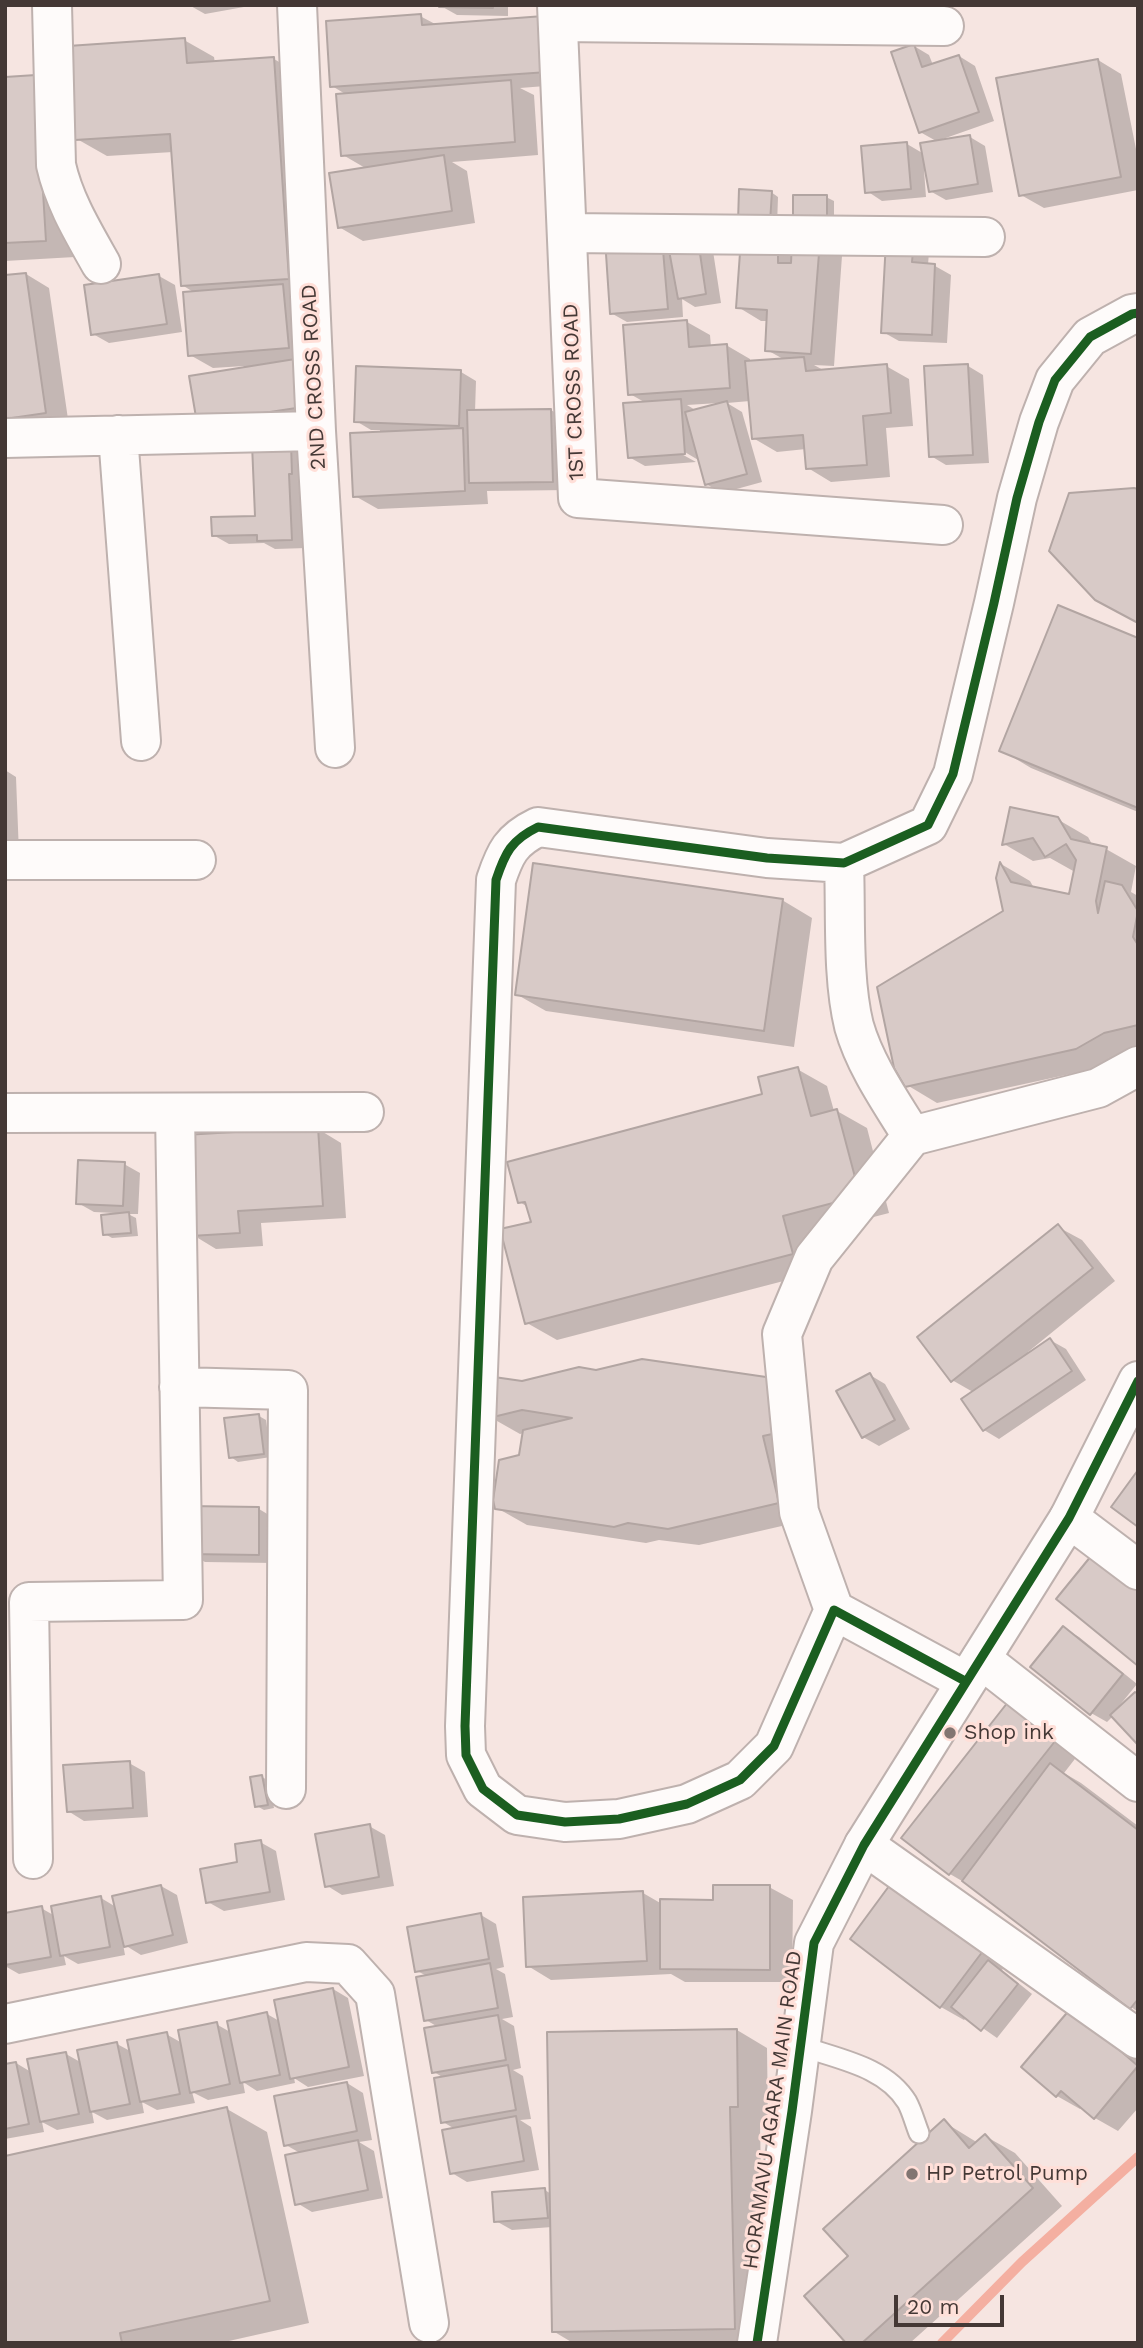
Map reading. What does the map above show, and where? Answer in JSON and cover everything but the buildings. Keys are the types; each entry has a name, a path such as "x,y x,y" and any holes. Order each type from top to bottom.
{"street":[{"path":"52,5 56,165 70,208 101,264"},
{"name":"2ND CROSS ROAD","path":"297,5 335,748"},
{"path":"558,14 944,26"},
{"name":"1ST CROSS ROAD","path":"558,14 578,498 943,524"},
{"path":"567,233 985,237"},
{"path":"1138,313 1090,337 1055,380 1039,422 1017,498 953,774 928,825 844,863 767,858 538,827 519,836 504,857 496,880 465,1726 466,1755 483,1789 517,1815 565,1822 619,1819 687,1804 740,1780 775,1746 834,1610 799,1512 782,1334 814,1258 912,1136 1098,1088 1138,1066"},
{"path":"5,438 317,431"},
{"path":"118,435 141,741"},
{"path":"5,860 196,860"},
{"path":"844,863 848,981 855,1026 871,1068 912,1136"},
{"path":"5,1113 364,1112"},
{"path":"33,1858 29,1602 183,1600 175,1113"},
{"name":"HORAMAVU AGARA MAIN ROAD","path":"757,2343 814,1943 864,1845 1069,1518 1138,1381"},
{"path":"179,1387 288,1390 286,1788"},
{"path":"1069,1518 1138,1570"},
{"path":"834,1610 973,1670 1138,1782"},
{"path":"864,1845 1138,2039"},
{"path":"5,2024 306,1962 348,1964 376,1994 430,2333"}],"lane":[{"path":"800,2046 874,2071 907,2102 919,2133"}],"waterway":[{"path":"942,2343 1022,2262 1138,2157"}],"cycle path":[{"path":"965,1681 834,1610 774,1746 740,1780 687,1804 619,1819 565,1822 517,1815 483,1789 466,1755 465,1726 496,880 510,848 521,837 538,827 767,858 844,863 928,825 953,774 1017,498 1039,422 1055,380 1090,337 1138,313"},
{"path":"757,2343 814,1943 864,1845 1069,1518 1138,1381"}],"place":[{"name":"Shop ink","path":"950,1733"},
{"name":"HP Petrol Pump","path":"912,2174"}]}
